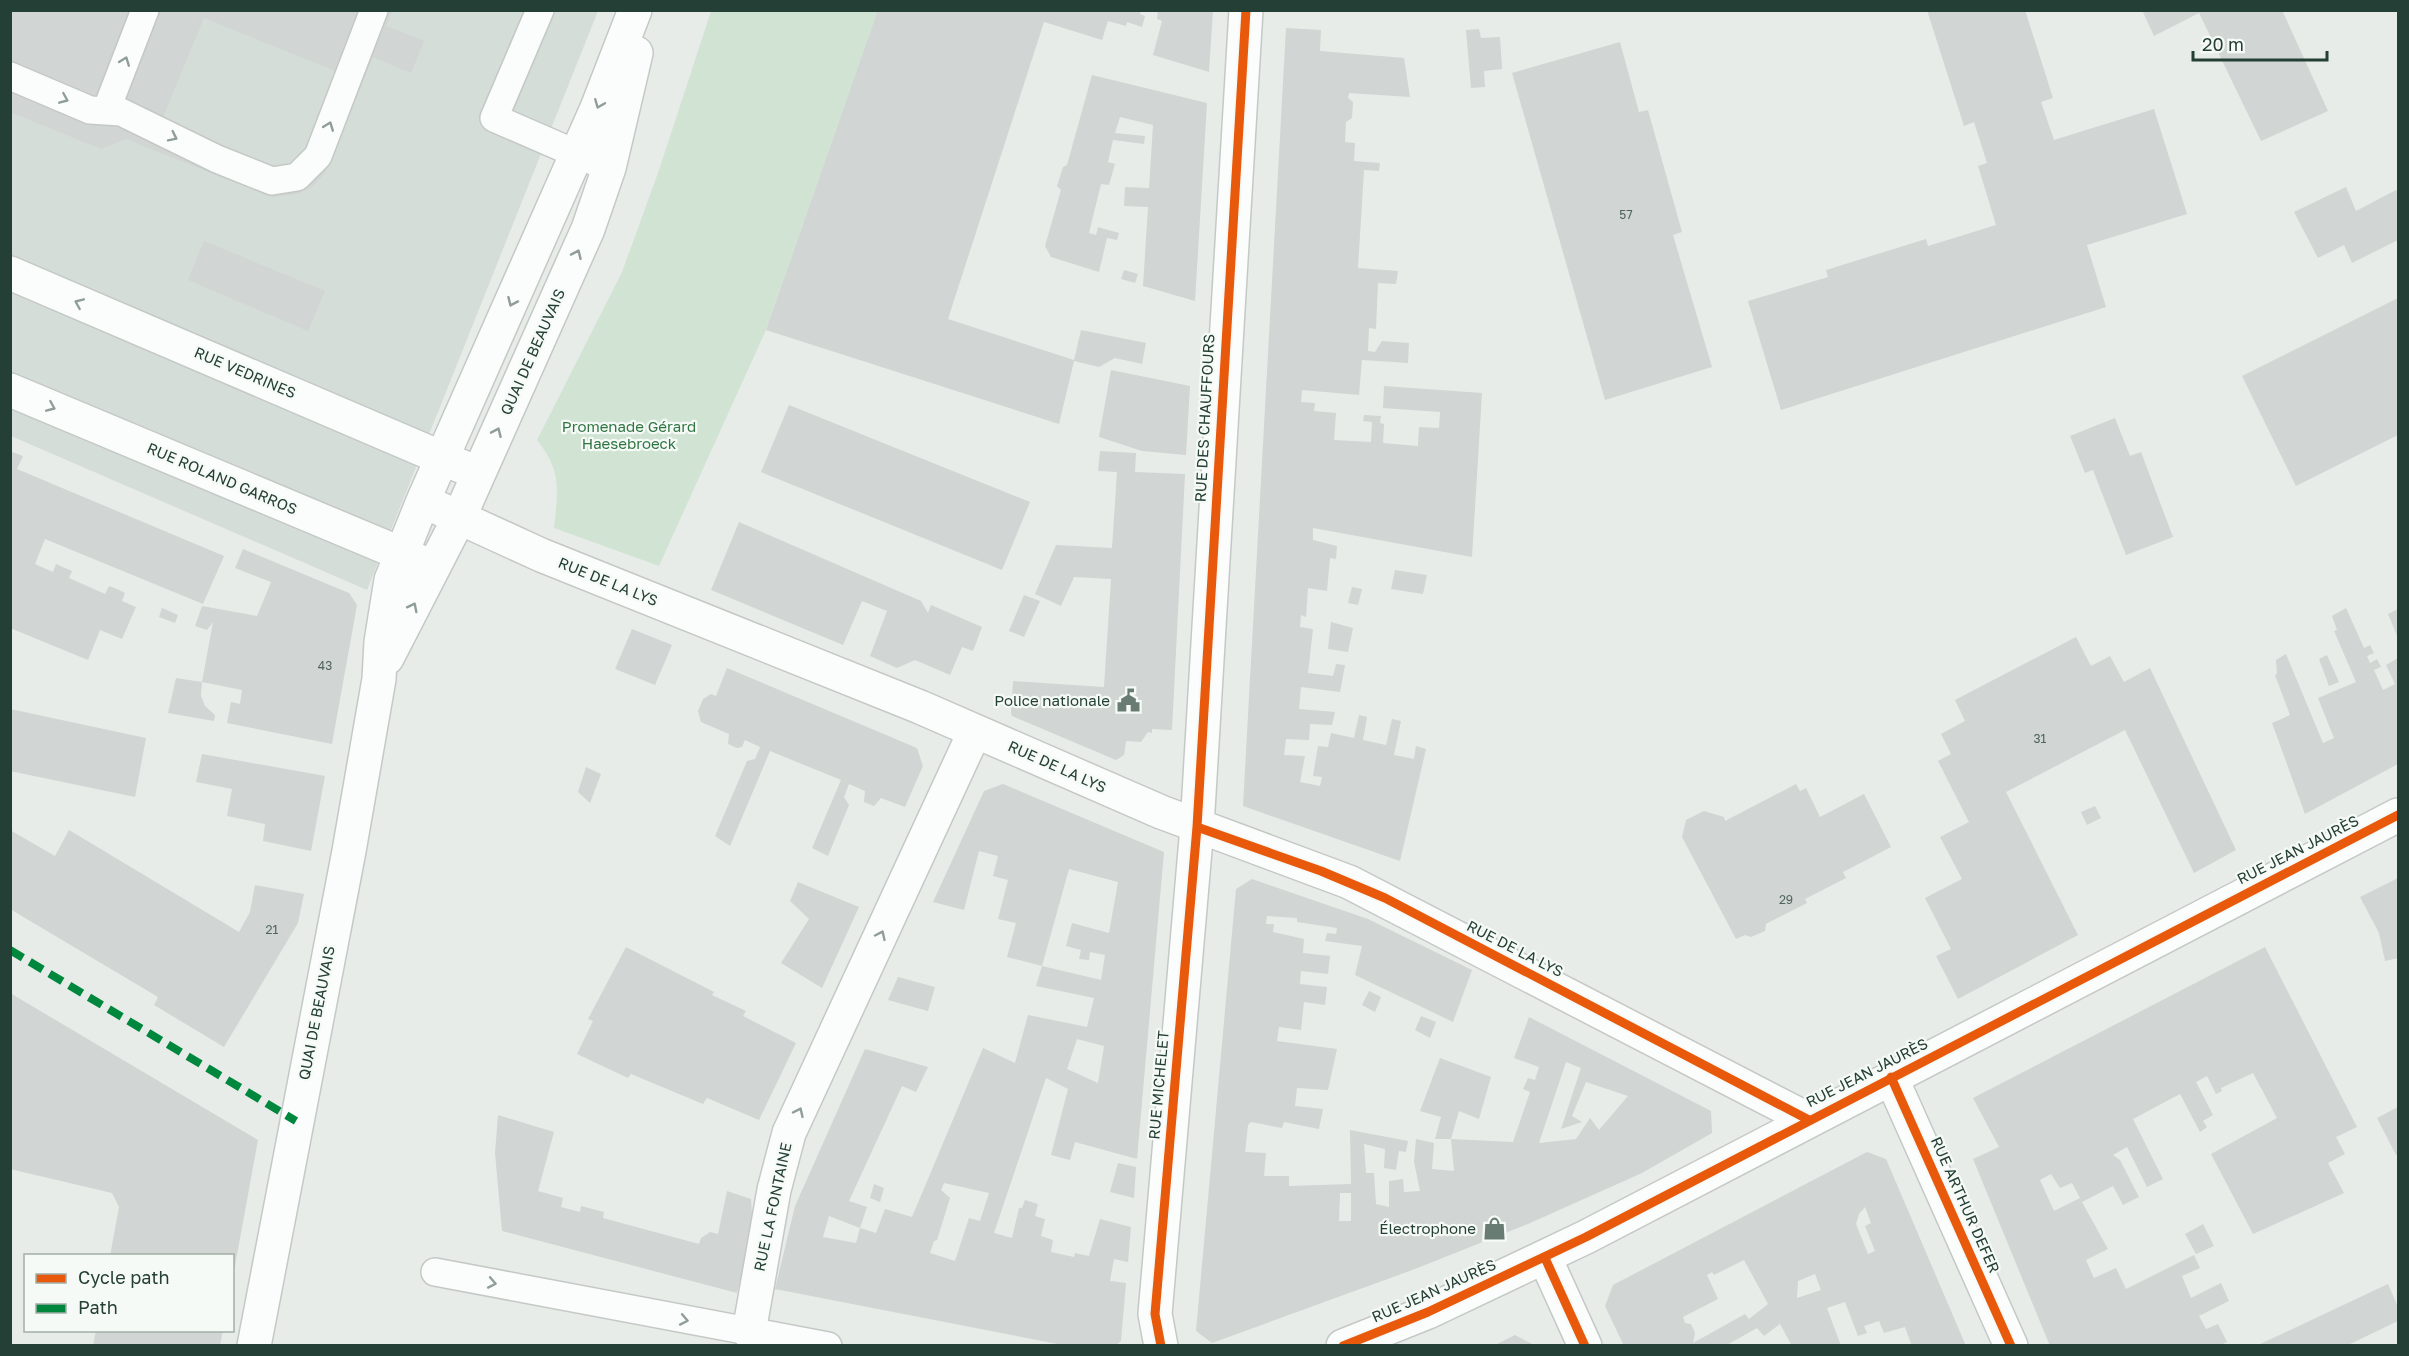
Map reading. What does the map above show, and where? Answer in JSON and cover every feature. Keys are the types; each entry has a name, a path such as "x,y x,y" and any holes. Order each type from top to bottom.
{"street":[{"name":"QUAI DE BEAUVAIS","path":"254,1346 349,851 379,679 386,607 400,554 577,154 634,10"},
{"name":"QUAI DE BEAUVAIS","path":"379,679 459,518 588,229 609,168 646,10"},
{"name":"RUE DES CHAUFFOURS","path":"1197,826 1246,10"},
{"name":"RUE VEDRINES","path":"10,273 478,473"},
{"name":"RUE ROLAND GARROS","path":"10,390 433,567"},
{"name":"RUE DE LA LYS","path":"423,501 541,555 975,731 1197,826 1321,871 1384,898 1809,1120"},
{"name":"RUE LA FONTAINE","path":"749,1332 774,1190 789,1133 975,731"},
{"name":"RUE JEAN JAURÈS","path":"1343,1346 1428,1312 1545,1257 2398,815"},
{"name":"RUE MICHELET","path":"1161,1346 1155,1314 1197,826"},
{"name":"RUE ARTHUR DEFER","path":"1891,1077 2011,1346"},
{"path":"1545,1257 1585,1346"}],"lane":[{"path":"106,111 145,10"},
{"path":"10,76 90,110 121,112 218,159 272,181 297,177 318,156 374,10"},
{"path":"540,10 494,118 609,168"},
{"path":"435,1272 828,1346"}],"shaded area":[{"path":"11,11 598,11 367,590 11,436"}],"green space":[{"name":"Promenade Gérard Haesebroeck","path":"711,11 878,11 766,330 659,566 554,528 557,502 556,481 551,462 537,440 622,272 659,170"}],"building":[{"path":"10,10 392,10 386,26 424,41 411,73 373,57 325,173 313,186 297,194 272,197 126,139 101,149 10,112","holes":["204,18 338,72 303,156 290,168 274,170 160,124"]},
{"path":"878,10 1141,10 1140,14 1145,16 1142,27 1127,22 1126,26 1108,21 1102,40 1044,22 948,319 1074,360 1081,330 1146,343 1142,364 1115,358 1099,367 1074,361 1059,424 766,330"},
{"path":"1158,10 1213,10 1209,72 1153,55 1162,21 1157,19"},
{"path":"1927,10 2025,10 2053,98 2041,102 2054,140 2154,109 2187,214 2087,245 2106,307 1781,410 1748,301 1828,277 1826,270 1926,239 1928,246 1996,225 1978,166 1987,163 1974,122 1964,126"},
{"path":"2142,10 2282,10 2328,111 2261,141 2199,13 2154,36"},
{"path":"1286,28 1321,30 1320,51 1404,58 1410,97 1349,93 1348,98 1353,102 1352,118 1346,122 1345,142 1355,143 1354,161 1380,163 1379,171 1364,170 1358,268 1398,271 1396,284 1378,283 1376,329 1369,328 1368,351 1375,352 1382,341 1409,343 1408,363 1362,360 1359,395 1302,390 1301,402 1315,403 1314,411 1336,413 1334,440 1371,442 1372,422 1363,421 1364,415 1381,416 1380,423 1384,424 1383,443 1418,446 1419,427 1439,428 1440,412 1383,408 1384,386 1482,393 1472,557 1313,528 1313,540 1337,546 1336,559 1330,558 1327,591 1308,588 1306,617 1301,615 1300,627 1313,629 1308,673 1333,676 1336,664 1345,665 1340,692 1301,687 1299,709 1335,712 1332,725 1310,724 1309,740 1286,739 1284,755 1305,756 1300,782 1320,786 1322,777 1313,776 1318,746 1328,747 1331,733 1354,738 1359,715 1367,717 1363,740 1386,745 1392,719 1401,721 1394,755 1414,759 1416,746 1426,749 1400,861 1243,806"},
{"path":"1479,29 1481,38 1500,37 1502,69 1484,71 1485,87 1471,88 1466,30"},
{"path":"1620,42 1639,112 1648,110 1682,232 1673,235 1712,367 1605,400 1512,73"},
{"path":"1092,75 1207,103 1195,301 1143,286 1148,207 1124,206 1125,187 1149,188 1153,125 1120,117 1115,133 1145,136 1144,144 1113,140 1108,162 1115,164 1109,185 1101,184 1089,233 1096,235 1098,227 1119,233 1117,240 1107,238 1099,272 1051,257 1045,246 1061,190 1057,186 1063,167 1067,165"},
{"path":"2346,187 2356,211 2396,190 2398,192 2398,240 2352,263 2344,245 2318,258 2294,212"},
{"path":"204,241 325,291 308,331 188,280"},
{"path":"1124,270 1138,274 1135,283 1121,279"},
{"path":"2398,298 2398,435 2296,486 2242,376"},
{"path":"1111,370 1190,386 1186,455 1142,451 1099,437"},
{"path":"789,405 1030,502 1002,570 761,472"},
{"path":"2115,418 2130,456 2141,452 2173,537 2126,555 2093,470 2085,473 2070,436"},
{"path":"10,451 23,456 17,469 224,556 203,604 45,539 35,564 53,572 56,564 72,571 69,578 105,594 109,586 117,589 125,593 122,601 136,607 122,639 100,630 88,660 10,628"},
{"path":"1100,451 1136,453 1135,472 1185,474 1172,730 1152,729 1152,733 1148,732 1141,742 1126,741 1124,755 1116,760 1012,716 1011,713 1013,681 1104,687 1111,579 1074,577 1061,606 1035,594 1056,545 1112,548 1117,472 1098,471"},
{"path":"739,522 921,601 928,613 931,605 982,627 973,651 962,647 950,675 915,660 897,668 870,656 887,611 862,601 843,645 711,590"},
{"path":"243,549 349,593 357,605 332,744 227,723 231,702 240,704 242,690 202,682 213,622 207,630 195,626 202,606 257,616 271,582 235,568"},
{"path":"1395,570 1427,575 1423,594 1391,589"},
{"path":"1352,587 1362,589 1358,605 1348,603"},
{"path":"1024,595 1040,601 1024,637 1009,631"},
{"path":"162,608 178,615 175,623 159,617"},
{"path":"2346,608 2364,648 2370,645 2374,653 2367,656 2370,663 2377,659 2381,667 2374,670 2383,690 2395,684 2386,665 2398,658 2398,764 2305,814 2272,723 2290,715 2275,675 2277,674 2276,660 2286,654 2323,743 2334,738 2318,698 2356,682 2334,631 2337,630 2332,616"},
{"path":"2398,609 2398,638 2388,614"},
{"path":"1331,622 1353,628 1348,652 1328,649"},
{"path":"632,629 672,645 655,685 615,669"},
{"path":"2076,637 2091,666 2110,656 2124,682 2150,668 2236,850 2194,873 2125,730 2006,792 2078,935 1958,999 1936,956 1951,949 1925,898 1962,879 1940,837 1969,822 1938,761 1951,754 1941,734 1965,721 1955,700"},
{"path":"2327,655 2339,682 2329,686 2319,659"},
{"path":"727,668 917,748 923,766 905,807 881,798 874,806 864,802 865,791 849,784 844,797 849,805 828,856 812,848 841,780 770,751 730,846 715,836 747,761 755,759 760,747 745,740 742,747 737,748 728,744 729,734 701,722 698,711 703,699 711,694 716,696"},
{"path":"176,678 202,682 201,696 205,706 215,715 214,721 168,713"},
{"path":"10,709 146,738 135,797 10,771"},
{"path":"202,754 325,776 311,851 263,841 265,824 227,816 232,789 196,782"},
{"path":"586,767 601,774 590,803 578,792"},
{"path":"1003,784 1164,852 1137,1159 1075,1142 1070,1160 1051,1155 1068,1089 1046,1078 994,1233 1012,1238 1019,1208 1022,1208 1025,1200 1038,1204 1035,1216 1045,1219 1041,1236 1053,1240 1051,1252 1074,1257 1075,1253 1089,1256 1100,1219 1131,1227 1128,1262 1114,1259 1110,1281 1126,1283 1121,1341 1115,1346 1068,1346 775,1289 795,1206 865,1049 928,1067 916,1092 902,1086 849,1201 867,1207 860,1228 876,1233 885,1209 912,1217 983,1048 1015,1063 1028,1015 1087,1027 1094,998 1036,986 1042,966 1007,957 1016,923 998,919 1008,880 993,876 998,856 979,851 964,910 933,902 984,791","holes":["1069,869 1118,882 1109,933 1072,923 1066,946 1081,950 1079,959 1089,960 1090,952 1105,955 1101,980 1042,966","1077,1039 1104,1046 1098,1083 1067,1069","944,1183 989,1193 980,1221 969,1218 955,1261 930,1253 934,1241 937,1240 950,1198 941,1190","829,1216 860,1228 856,1243 823,1237"]},
{"path":"1796,784 1800,791 1806,788 1820,817 1864,794 1891,847 1843,872 1846,878 1805,899 1807,903 1766,924 1765,931 1751,937 1745,935 1736,939 1682,837 1686,820 1704,811 1724,817 1725,821"},
{"path":"2095,806 2101,818 2087,825 2081,812"},
{"path":"10,830 55,856 69,830 239,932 250,912 255,885 304,894 298,923 224,1047 154,1005 158,997 10,909"},
{"path":"2398,878 2398,958 2385,961 2379,933 2360,897"},
{"path":"1252,879 1368,919 1472,970 1453,1022 1355,975 1362,946 1325,941 1327,933 1336,934 1337,928 1297,922 1297,918 1267,916 1266,924 1274,924 1273,932 1304,939 1303,953 1330,956 1328,974 1301,971 1300,984 1327,987 1325,1005 1304,1002 1301,1030 1279,1027 1277,1041 1337,1049 1328,1090 1297,1088 1295,1106 1323,1109 1319,1129 1284,1122 1282,1128 1251,1122 1248,1125 1245,1152 1266,1153 1264,1176 1289,1176 1289,1186 1351,1184 1350,1130 1408,1141 1406,1152 1399,1151 1396,1170 1384,1168 1385,1149 1364,1144 1366,1173 1374,1173 1376,1204 1389,1207 1389,1181 1403,1179 1404,1192 1420,1191 1414,1162 1416,1139 1434,1143 1432,1169 1454,1171 1451,1139 1513,1142 1530,1092 1523,1089 1528,1078 1535,1080 1539,1067 1514,1058 1529,1017 1711,1111 1712,1133 1642,1173 1528,1224 1415,1269 1212,1343 1196,1331 1236,889","holes":["1566,1062 1581,1068 1561,1129 1582,1122 1572,1116 1586,1082 1628,1096 1599,1130 1590,1118 1576,1139 1539,1143","1340,1193 1351,1193 1351,1221 1339,1221"]},
{"path":"798,882 859,907 822,988 781,963 809,919 790,901"},
{"path":"626,947 714,992 712,995 746,1011 743,1016 796,1043 759,1120 707,1098 703,1104 631,1074 628,1078 577,1054 593,1021 588,1019"},
{"path":"2265,947 2357,1127 2336,1137 2345,1154 2328,1163 2344,1193 2253,1234 2211,1154 2277,1118 2253,1073 2221,1088 2222,1091 2216,1094 2207,1076 2196,1082 2213,1115 2203,1121 2207,1127 2200,1132 2180,1094 2133,1119 2163,1179 2147,1187 2127,1147 2113,1155 2120,1160 2139,1197 2123,1205 2113,1186 2082,1202 2108,1249 2086,1260 2094,1278 2116,1268 2126,1289 2194,1255 2200,1268 2182,1276 2191,1298 2221,1283 2229,1301 2199,1316 2206,1329 2218,1324 2227,1342 2218,1346 2050,1346 1973,1159 1999,1147 1973,1098","holes":["2051,1174 2060,1188 2072,1183 2080,1198 2054,1211 2040,1180"]},
{"path":"898,977 935,987 928,1011 888,1000"},
{"path":"1369,991 1381,997 1375,1012 1362,1005"},
{"path":"10,993 258,1140 234,1271 234,1254 110,1254 119,1207 112,1193 10,1169"},
{"path":"1421,1016 1436,1022 1430,1038 1415,1030"},
{"path":"1440,1058 1491,1077 1479,1119 1459,1111 1451,1139 1435,1139 1441,1117 1420,1111"},
{"path":"2398,1107 2398,1154 2396,1155 2377,1118"},
{"path":"498,1115 554,1132 538,1191 563,1198 561,1207 580,1212 581,1206 604,1212 603,1218 699,1244 701,1238 710,1232 718,1234 727,1191 751,1199 753,1228 737,1293 502,1231 495,1153"},
{"path":"1867,1152 1886,1159 1966,1346 1906,1346 1911,1344 1905,1327 1884,1333 1879,1321 1864,1326 1867,1333 1858,1336 1845,1302 1827,1308 1841,1346 1792,1346 1780,1324 1764,1336 1757,1328 1725,1346 1624,1346 1605,1306 1613,1285","holes":["1865,1207 1871,1223 1865,1226 1875,1251 1868,1254 1856,1224 1859,1214","1744,1260 1768,1304 1749,1319 1745,1314 1693,1343 1695,1333 1691,1324 1685,1323 1683,1317 1718,1299 1707,1275 1712,1272 1714,1275","1815,1274 1821,1290 1797,1298 1798,1281"]},
{"path":"1118,1163 1136,1167 1134,1198 1110,1192"},
{"path":"874,1184 884,1188 880,1202 870,1198"},
{"path":"2203,1224 2214,1246 2196,1254 2185,1234"},
{"path":"2388,1284 2398,1307 2398,1321 2346,1346 2256,1346"},
{"path":"96,1332 223,1332 220,1346 93,1346"},
{"path":"1515,1335 1536,1346 1493,1346"}],"marked path":[{"path":"10,950 296,1121"}],"cycle path":[{"path":"1161,1346 1155,1314 1197,827 1246,10"},
{"path":"1343,1346 1428,1312 1586,1237 2398,815"},
{"path":"1197,827 1321,871 1385,898 1809,1120"},
{"path":"1891,1077 2011,1346"},
{"path":"1545,1258 1585,1346"}],"place":[{"name":"Police nationale","path":"1128,701"},
{"name":"Électrophone","path":"1494,1229"}]}
